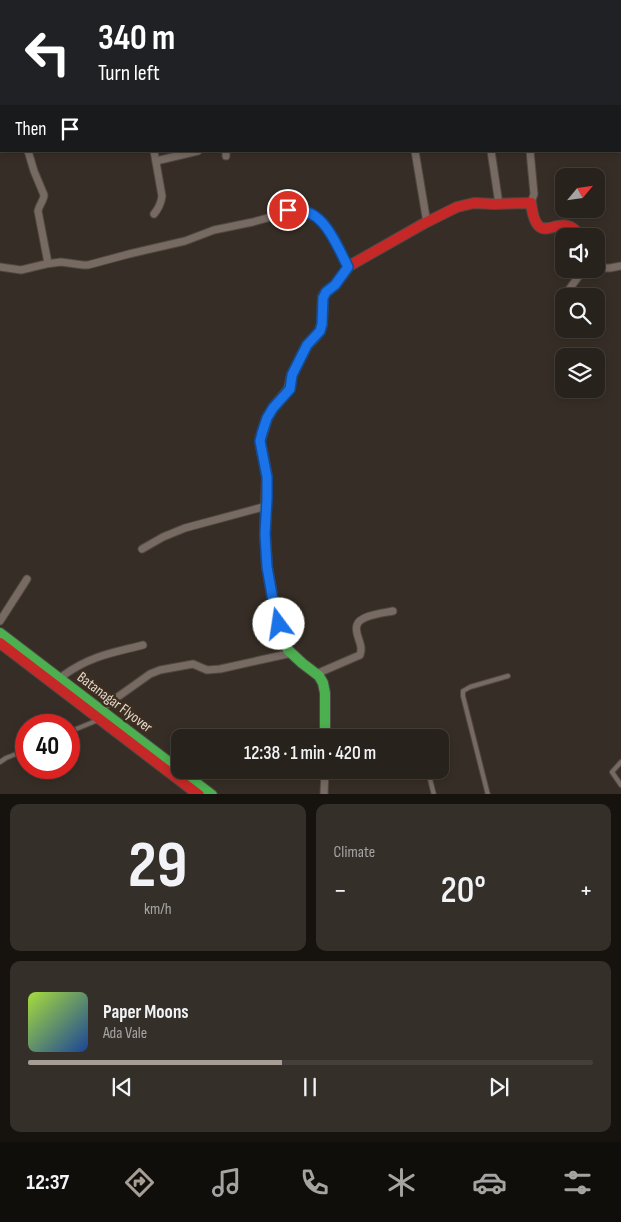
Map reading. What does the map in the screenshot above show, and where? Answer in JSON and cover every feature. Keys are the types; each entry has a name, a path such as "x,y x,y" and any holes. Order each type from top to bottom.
{"street":[{"path":"28,152 44,194 38,211 48,263"},
{"path":"154,152 162,196 159,208 154,214"},
{"path":"156,161 194,152"},
{"path":"414,152 427,222"},
{"path":"491,152 498,204"},
{"path":"530,152 534,194 530,204 537,226 541,228 568,225 574,228"},
{"path":"325,729 325,693 323,683 319,676 288,650 275,612 267,567 265,534 267,477 260,441 267,418 273,408 290,389 292,375 307,345 320,331 323,298 326,292 335,285 348,267 457,207 474,203 530,204"},
{"path":"0,268 21,270 48,263 61,262 88,265 185,241 214,230 253,222 283,211 297,209 308,211 322,221 348,267"},
{"path":"605,267 621,266"},
{"path":"142,549 163,537 185,528 267,506"},
{"path":"0,620 27,579"},
{"path":"316,674 360,655 362,650 356,631 360,620 368,616 393,611"},
{"path":"0,626 171,757"},
{"name":"Batanagar Flyover","path":"0,633 212,794"},
{"path":"0,643 200,794"},
{"path":"64,675 92,659 143,645"},
{"path":"105,706 150,674 160,670 193,664 207,670 220,669 292,654"},
{"path":"201,779 222,794"},
{"path":"324,794 325,779"}],"lane":[{"path":"488,794 463,691 470,687 508,676"},
{"path":"80,727 100,719"},
{"path":"0,762 15,754"},
{"path":"621,762 612,772 621,785"},
{"path":"430,779 434,794"}],"traffic: fast":[{"path":"313,339 307,345 292,375 289,389 267,418 260,441 267,477 265,534 267,567 275,612 288,650 319,676 323,683 325,693 325,729"},
{"path":"0,633 211,794"}],"traffic: jam":[{"path":"313,339 320,331 322,324 323,297 349,266 457,207 474,203 531,203 538,225 543,228 561,225 572,228"},
{"path":"0,643 198,794"}],"route":[{"path":"279,624 267,567 265,534 267,477 260,441 267,418 273,408 287,394 290,389 292,375 307,345 320,331 322,324 322,302 326,292 335,285 348,267 322,221 302,209 288,210"}]}
